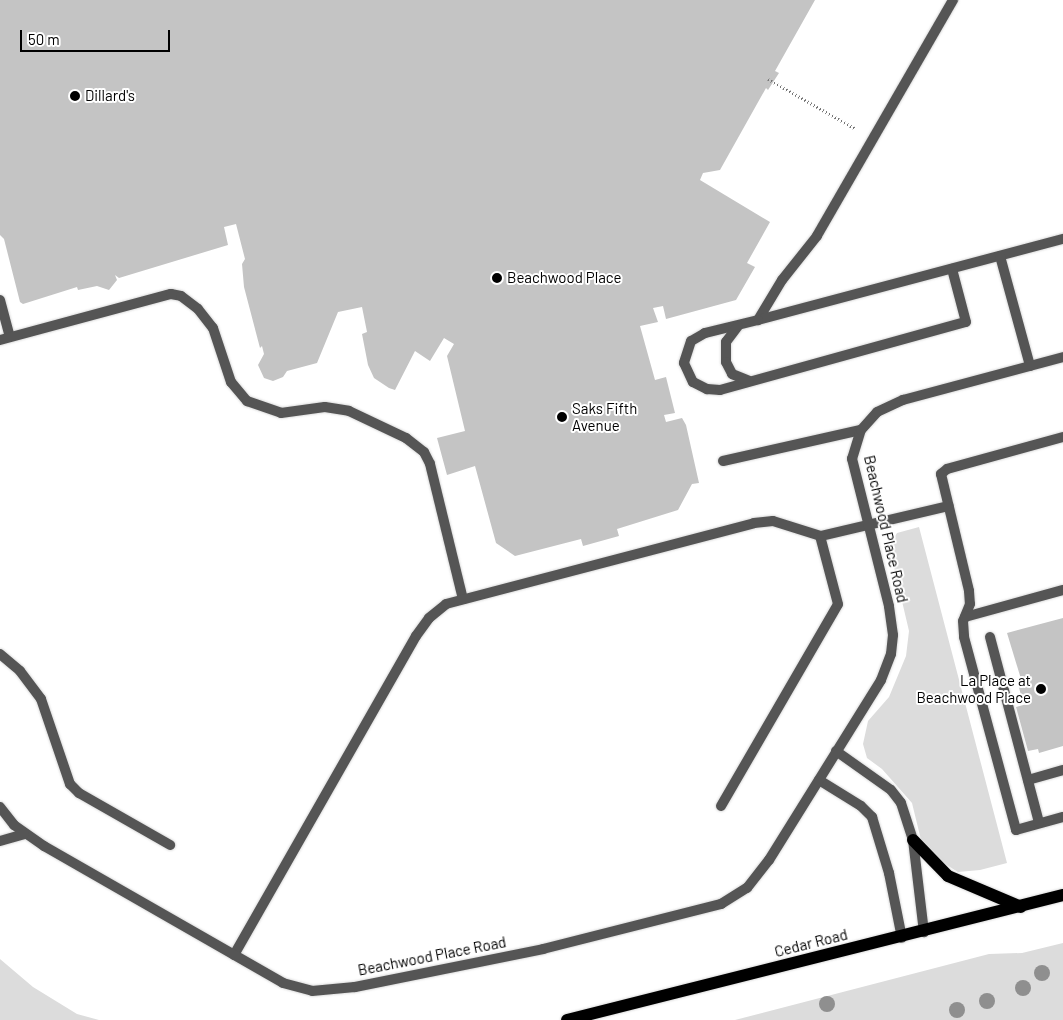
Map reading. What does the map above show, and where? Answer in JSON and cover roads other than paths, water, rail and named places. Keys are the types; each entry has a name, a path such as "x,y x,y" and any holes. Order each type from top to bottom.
{"main road":[{"path":"913,840 948,876 1021,907"},
{"name":"Cedar Road","path":"567,1020 902,938 1063,896"}],"street":[{"path":"758,320 782,280 817,236 952,0"},
{"path":"952,269 966,322 720,390 707,390 691,380 684,363 686,350 694,338 1063,239"},
{"path":"1000,256 1030,366"},
{"path":"0,300 5,338 170,294 181,296 198,309 210,323 218,339 231,382 247,401 258,408 281,413 325,407 349,410 406,438 424,452 430,464 464,599"},
{"path":"739,325 726,342 726,362 732,374 750,382"},
{"name":"Beachwood Place Road","path":"0,807 24,834 295,987 338,990 543,949 706,909 733,898 758,876 881,680 891,654 892,620 852,459 861,430 877,412 903,400 1063,357"},
{"path":"723,461 861,430"},
{"path":"1063,437 947,469 941,474 968,583 970,604 965,617 964,637 1016,830 1063,817"},
{"path":"234,954 419,631 446,604 764,521 782,523 820,536 868,527 950,506"},
{"path":"721,806 838,604 820,536"},
{"path":"965,617 1063,590"},
{"path":"990,637 1040,824"},
{"path":"0,654 20,671 41,699 70,784 79,793 170,845"},
{"path":"836,751 891,790 901,803 913,840 924,932"},
{"path":"1028,780 1063,770"},
{"path":"819,780 861,806 872,817 889,873 902,938"},
{"path":"0,841 24,834"}],"place":[{"name":"Dillard's","path":"75,96"},
{"name":"Beachwood Place","path":"497,278"},
{"name":"Saks Fifth Avenue","path":"562,417"},
{"name":"La Place at Beachwood Place","path":"1041,689"}]}
